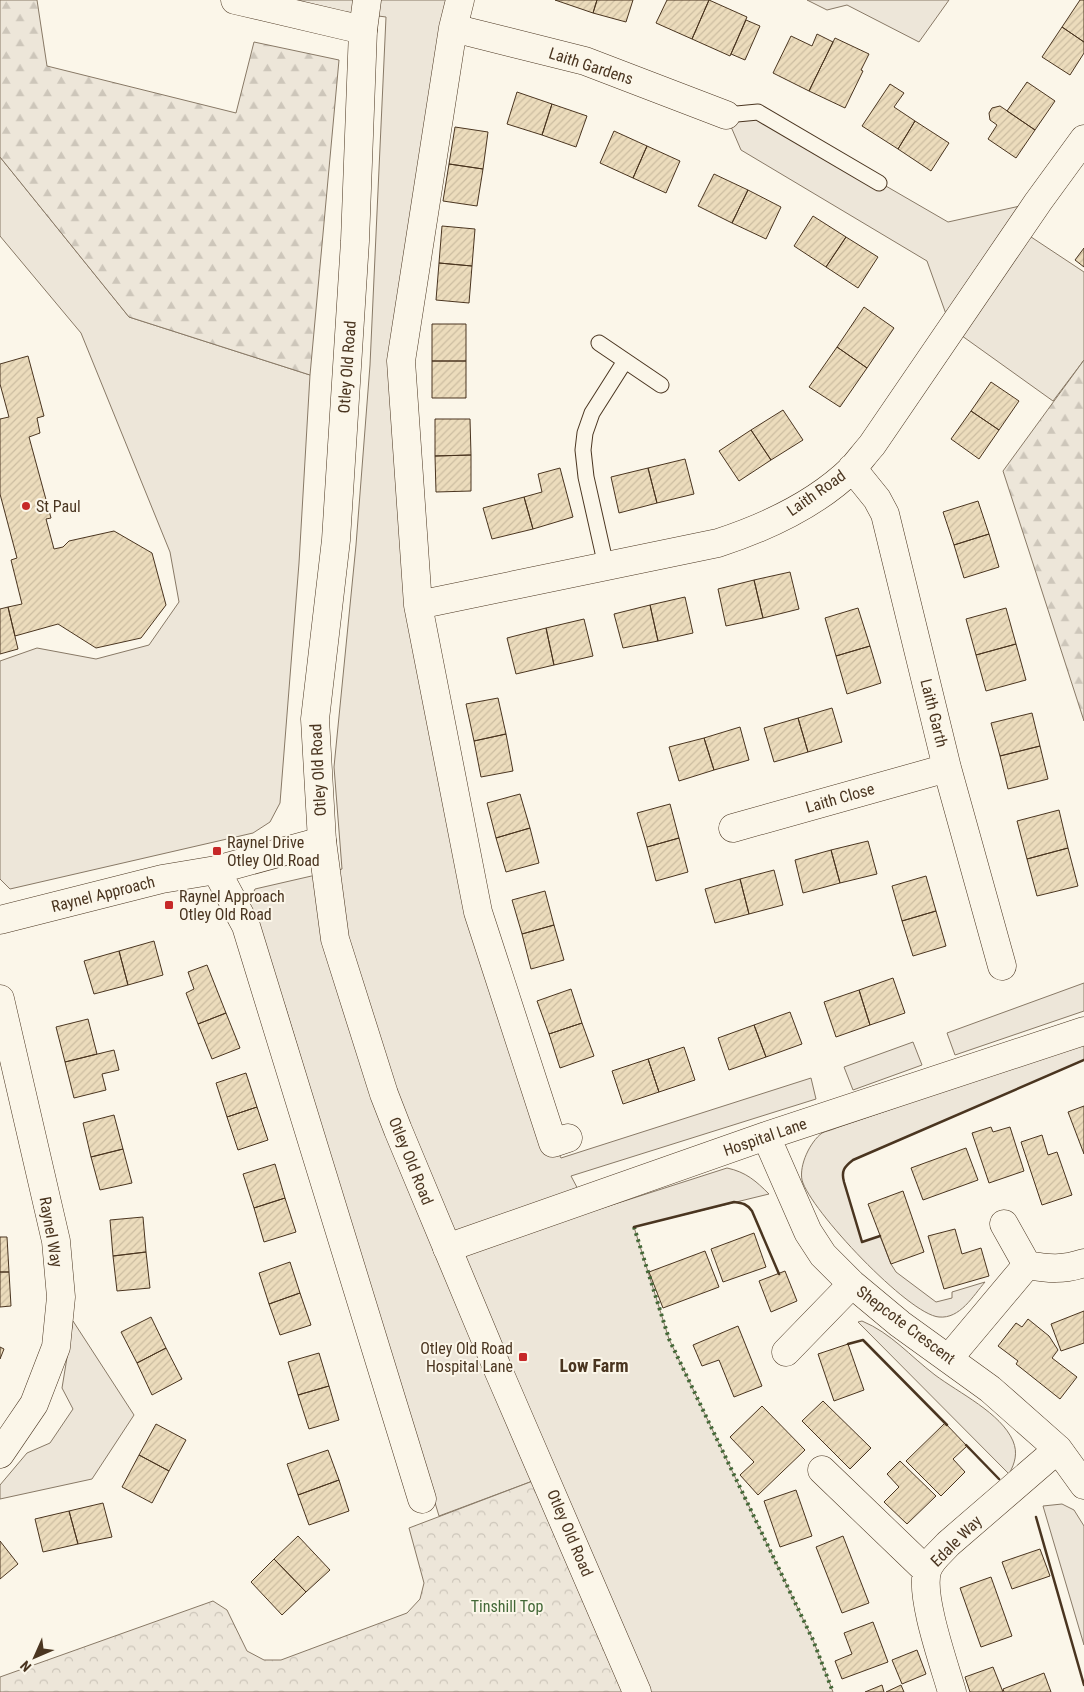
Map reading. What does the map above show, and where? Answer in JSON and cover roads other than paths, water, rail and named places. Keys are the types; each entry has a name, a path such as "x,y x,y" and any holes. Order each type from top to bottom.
{"street":[{"path":"235,0 363,30"},
{"name":"Otley Old Road","path":"367,0 363,30 355,241 336,540 315,719 322,840 334,939 384,1094 447,1248 638,1692"},
{"path":"460,0 453,28 401,361 418,605 478,912 553,1143 568,1138"},
{"name":"Laith Gardens","path":"453,28 585,61 726,115"},
{"name":"Laith Road","path":"418,605 718,543 746,534 788,514 832,486 852,468 872,445 1038,202 1084,139"},
{"name":"Laith Garth","path":"852,468 873,494 885,514 947,768 1002,966"},
{"name":"Laith Close","path":"733,828 947,768"},
{"name":"Raynel Approach","path":"0,920 162,879 216,870 322,840"},
{"path":"216,870 246,926 422,1499"},
{"name":"Raynel Way","path":"0,999 56,1241 61,1298 56,1348 34,1404 0,1454"},
{"name":"Hospital Lane","path":"447,1248 766,1136 1084,1031"},
{"name":"Shepcote Crescent","path":"766,1136 808,1232 823,1255 852,1284 900,1324 990,1388 1058,1449 1084,1485"},
{"path":"1004,1224 1027,1265 1047,1269 1084,1263"},
{"path":"949,1358 1027,1265"},
{"path":"786,1352 852,1284"},
{"name":"Edale Way","path":"952,1692 928,1604 927,1571 932,1561 948,1544 1058,1449"},
{"path":"822,1470 927,1571"}],"lane":[{"path":"726,115 758,112 879,183"},
{"path":"599,343 661,385"},
{"path":"606,566 586,477 583,450 585,433 592,413 625,361"}],"place":[{"name":"St Paul","path":"26,506"},
{"name":"Raynel Drive Otley Old Road","path":"217,851"},
{"name":"Raynel Approach Otley Old Road","path":"169,905"},
{"name":"Otley Old Road Hospital Lane","path":"523,1357"}],"district":[{"name":"Low Farm","path":"594,1365"}],"park label":[{"name":"Tinshill Top","path":"507,1606"}]}
